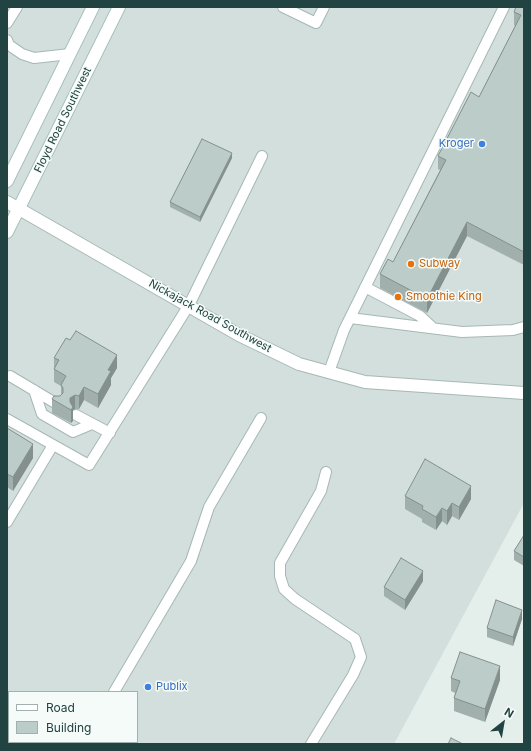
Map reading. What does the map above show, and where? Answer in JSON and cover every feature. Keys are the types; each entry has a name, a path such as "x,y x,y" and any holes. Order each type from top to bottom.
{"street":[{"name":"Floyd Road Southwest","path":"7,181 93,7"},
{"name":"Floyd Road Southwest","path":"7,232 119,7"},
{"name":"Nickajack Road Southwest","path":"7,202 239,335 299,364 365,382 524,393"}],"lane":[{"path":"7,23 17,7"},
{"path":"283,7 316,23 324,7"},
{"path":"329,372 350,318 504,7"},
{"path":"7,40 9,45 15,49 34,58 45,58 70,54"},
{"path":"7,419 90,465 189,305 262,156"},
{"path":"365,287 420,316 434,328"},
{"path":"350,318 462,332 513,330 524,327"},
{"path":"10,376 57,404"},
{"path":"34,390 42,414 73,432 92,424"},
{"path":"76,415 110,433"},
{"path":"115,691 191,561 209,507 261,418"},
{"path":"7,522 53,445"},
{"path":"311,744 353,675 361,657 355,639 295,599 284,589 280,576 280,563 321,491 326,472"}],"shaded area":[{"path":"7,7 524,7 524,503 394,744 7,744"}],"building":[{"path":"516,7 524,7 524,252 467,222 427,299 380,274 388,259 393,262 446,160 438,156 471,92 479,97 521,15 514,12"},
{"path":"202,139 232,153 200,217 170,202"},
{"path":"76,331 117,355 108,370 111,371 98,394 84,387 79,396 75,395 70,398 70,402 73,407 71,410 52,399 54,396 60,396 63,393 63,388 61,385 66,376 54,369 59,360 54,358 66,338 70,340"},
{"path":"7,428 33,444 13,477 7,474"},
{"path":"425,459 471,486 459,507 452,503 447,511 442,508 436,517 422,509 423,506 405,496"},
{"path":"524,535 524,557 514,551"},
{"path":"401,558 423,571 405,600 384,587"},
{"path":"496,600 522,610 513,637 487,628"},
{"path":"460,652 500,666 485,709 454,698 460,681 451,678"},
{"path":"451,738 463,744 448,744"}],"place":[{"name":"Kroger","path":"482,144"},
{"name":"Subway","path":"411,264"},
{"name":"Smoothie King","path":"398,297"},
{"name":"Publix","path":"148,687"}]}
